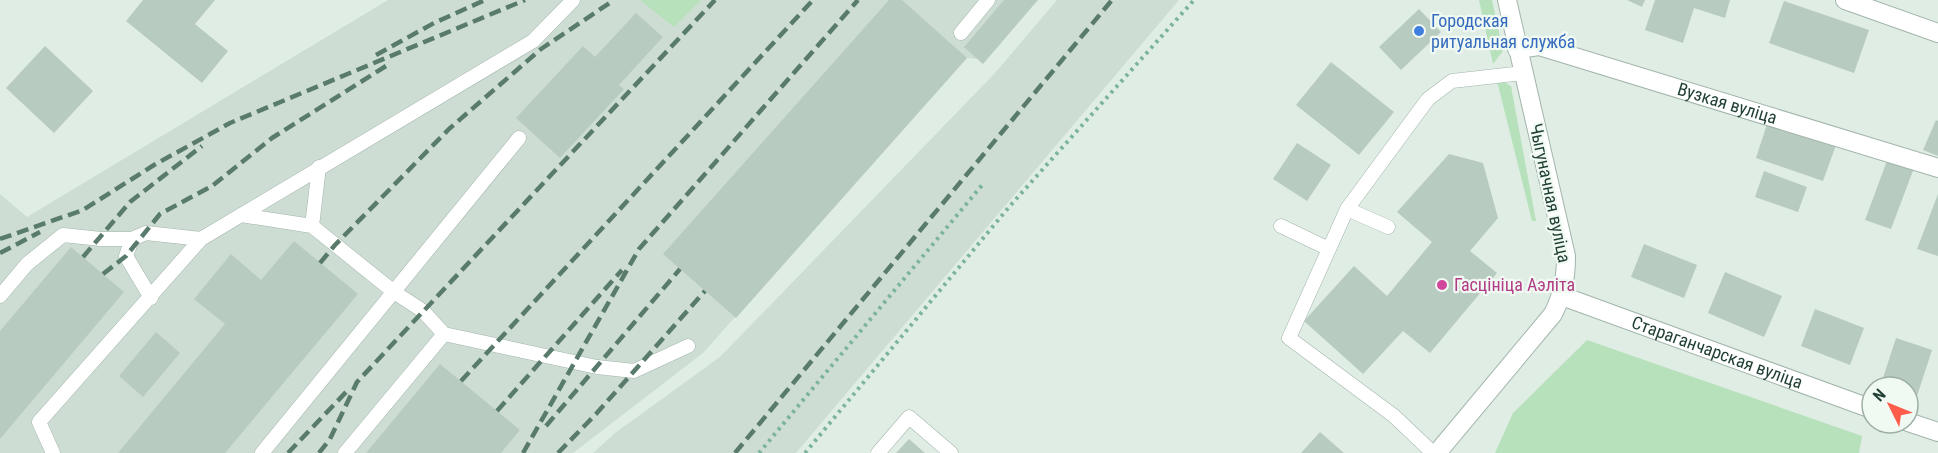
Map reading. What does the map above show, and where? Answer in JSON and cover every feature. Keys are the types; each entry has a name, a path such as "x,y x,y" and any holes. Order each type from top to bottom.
{"street":[{"name":"Чыгуначная вуліца","path":"1435,453 1553,314 1562,296 1566,275 1566,256 1507,0"},
{"path":"1845,0 1938,33"},
{"name":"Вузкая вуліца","path":"1517,49 1539,46 1938,168"},
{"name":"Стараганчарская вуліца","path":"1562,296 1860,405"},
{"path":"1920,426 1938,432"}],"lane":[{"path":"53,453 39,422 201,239 533,41 573,0"},
{"path":"961,33 988,0"},
{"path":"1435,453 1394,416 1289,338 1347,209 1428,99 1452,81 1523,73"},
{"path":"262,453 519,138"},
{"path":"312,226 320,167"},
{"path":"1347,209 1388,227"},
{"path":"241,214 312,226 393,292 423,311 444,334 597,367 634,371 688,346"},
{"path":"1281,226 1329,249"},
{"path":"0,296 27,264 63,235 101,239 132,238 146,233 201,239"},
{"path":"132,238 126,256 151,298"},
{"path":"345,453 444,334"},
{"path":"878,453 909,417 951,453"}],"path":[{"path":"805,453 1009,207 1194,0"},
{"path":"759,453 983,184"}],"shaded area":[{"path":"388,0 1038,0 978,59 967,58 703,353 573,453 0,453 0,194 27,217"},
{"path":"1057,0 1179,0 796,453 593,453 615,433 720,357 995,73"}],"green space":[{"path":"640,0 701,0 674,27"},
{"path":"1479,0 1492,0 1503,51 1493,64"},
{"path":"1497,81 1511,86 1536,221 1532,221"},
{"path":"1587,340 1862,436 1859,453 1495,453 1513,413"}],"building":[{"path":"143,0 215,0 195,24 228,51 202,83 126,21"},
{"path":"889,0 902,0 967,58 736,318 663,254"},
{"path":"1004,0 1038,0 983,64 964,47"},
{"path":"1627,0 1645,0 1642,7"},
{"path":"1655,0 1730,0 1725,18 1694,8 1683,43 1645,30"},
{"path":"1784,1 1869,30 1854,73 1769,43"},
{"path":"1419,9 1441,32 1401,70 1379,47"},
{"path":"636,13 663,37 619,85 624,89 560,158 516,118 583,46 595,57"},
{"path":"45,46 93,91 54,133 6,88"},
{"path":"1331,62 1394,112 1359,155 1296,105"},
{"path":"1936,120 1938,121 1938,156 1923,150"},
{"path":"1768,121 1836,145 1823,181 1756,158"},
{"path":"1297,143 1331,165 1307,201 1273,179"},
{"path":"1449,154 1483,163 1498,218 1470,251 1497,273 1430,353 1403,331 1363,374 1304,321 1354,266 1387,296 1432,242 1397,212"},
{"path":"1888,158 1914,168 1891,229 1865,220"},
{"path":"1764,171 1807,187 1798,212 1755,197"},
{"path":"1938,194 1938,256 1917,249"},
{"path":"294,241 358,294 225,453 118,453 225,324 194,299 231,254 261,280"},
{"path":"1644,244 1697,265 1684,298 1631,277"},
{"path":"71,247 124,292 0,439 0,331"},
{"path":"1725,272 1782,296 1764,337 1708,313"},
{"path":"1815,309 1864,328 1850,365 1801,346"},
{"path":"156,332 180,353 143,397 119,376"},
{"path":"1896,338 1932,350 1920,387 1920,375 1884,375"},
{"path":"440,364 520,430 501,453 366,453"},
{"path":"1320,432 1344,453 1301,453"},
{"path":"909,439 925,453 896,453"}],"railway":[{"path":"376,55 434,23 485,0"},
{"path":"0,239 83,210 154,165 230,123 525,0"},
{"path":"320,263 449,129 541,49 614,0"},
{"path":"319,453 330,439 357,382 715,0"},
{"path":"461,381 813,0"},
{"path":"523,453 639,249 858,0"},
{"path":"735,453 1112,0"},
{"path":"103,274 126,256 160,214 212,186 272,138 386,66"},
{"path":"83,257 130,202 202,146"},
{"path":"0,253 40,232"},
{"path":"546,426 680,269"},
{"path":"497,411 622,270"},
{"path":"558,453 596,414 705,291"},
{"path":"288,453 348,390"}],"place":[{"name":"Городская ритуальная служба","path":"1419,31"},
{"name":"Гасцініца Аэліта","path":"1442,285"}]}
